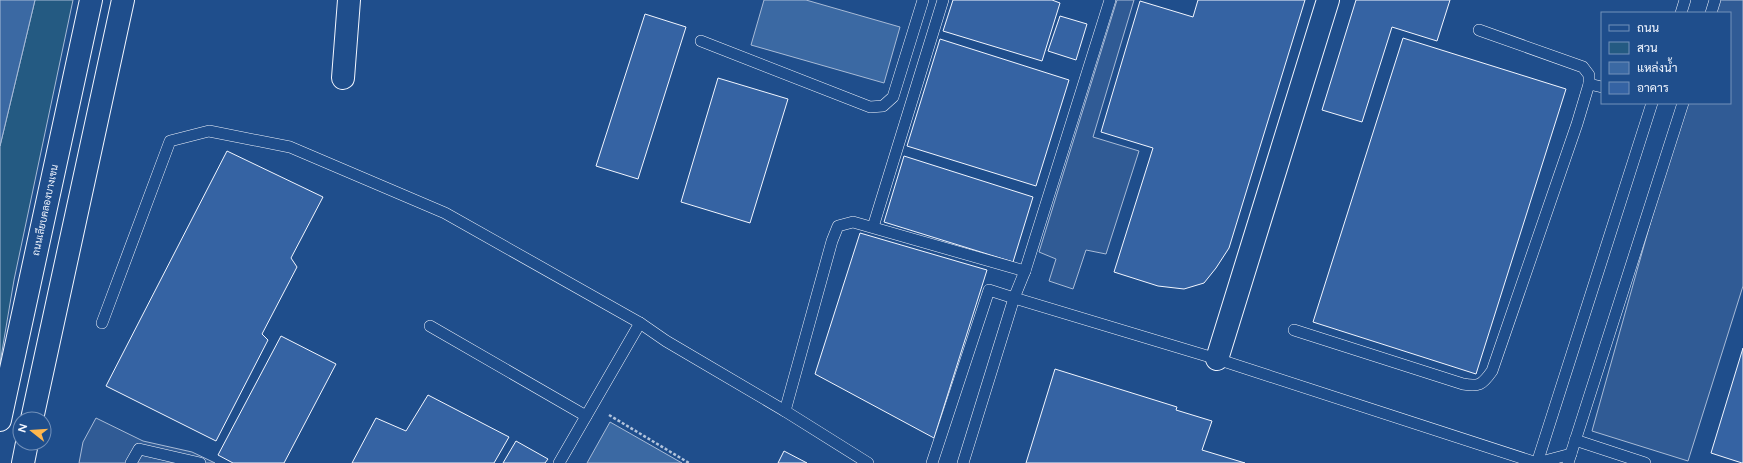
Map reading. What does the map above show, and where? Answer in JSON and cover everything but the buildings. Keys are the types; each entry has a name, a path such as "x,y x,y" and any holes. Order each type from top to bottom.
{"main road":[{"name":"ถนนเลียบคลองบางเขน","path":"0,420 91,0"},
{"path":"34,411 123,0"},
{"path":"343,78 349,0"},
{"path":"1217,359 1328,0"},
{"path":"22,463 25,451"}],"lane":[{"path":"701,41 870,107 883,106 893,97 923,0"},
{"path":"873,227 943,0"},
{"path":"963,463 1014,298 1025,271 1110,0"},
{"path":"1681,12 1685,0"},
{"path":"1711,12 1715,0"},
{"path":"1294,330 1462,384 1475,386 1484,382 1492,371 1577,124 1589,84 1589,75 1583,67 1479,30"},
{"path":"1589,84 1601,87"},
{"path":"1537,463 1652,104"},
{"path":"932,463 989,290 1217,359 1537,463 1569,458 1683,104"},
{"path":"102,323 170,141 209,131 290,147 445,213 640,323 666,341 785,411 868,463"},
{"path":"785,411 832,240 838,226 853,222 1025,271"},
{"path":"559,463 640,323"},
{"path":"430,326 586,416"},
{"path":"1575,440 1645,463"},
{"path":"132,463 139,448 200,463"}],"path":[{"path":"592,405 689,463"}],"green space":[{"path":"35,0 73,0 14,280 0,363 0,146"}],"shaded area":[{"path":"1117,0 1134,0 1093,137 1139,151 1106,254 1086,250 1073,289 1049,281 1056,259 1039,252"},
{"path":"1717,0 1743,0 1743,286 1688,461 1592,431 1684,104 1731,104 1731,12 1713,12"},
{"path":"96,418 143,441 192,452 215,463 79,463 83,442"}],"water":[{"path":"0,0 35,0 0,146"},
{"path":"764,0 806,0 900,27 884,83 751,45"},
{"path":"610,422 682,463 587,463"}]}
